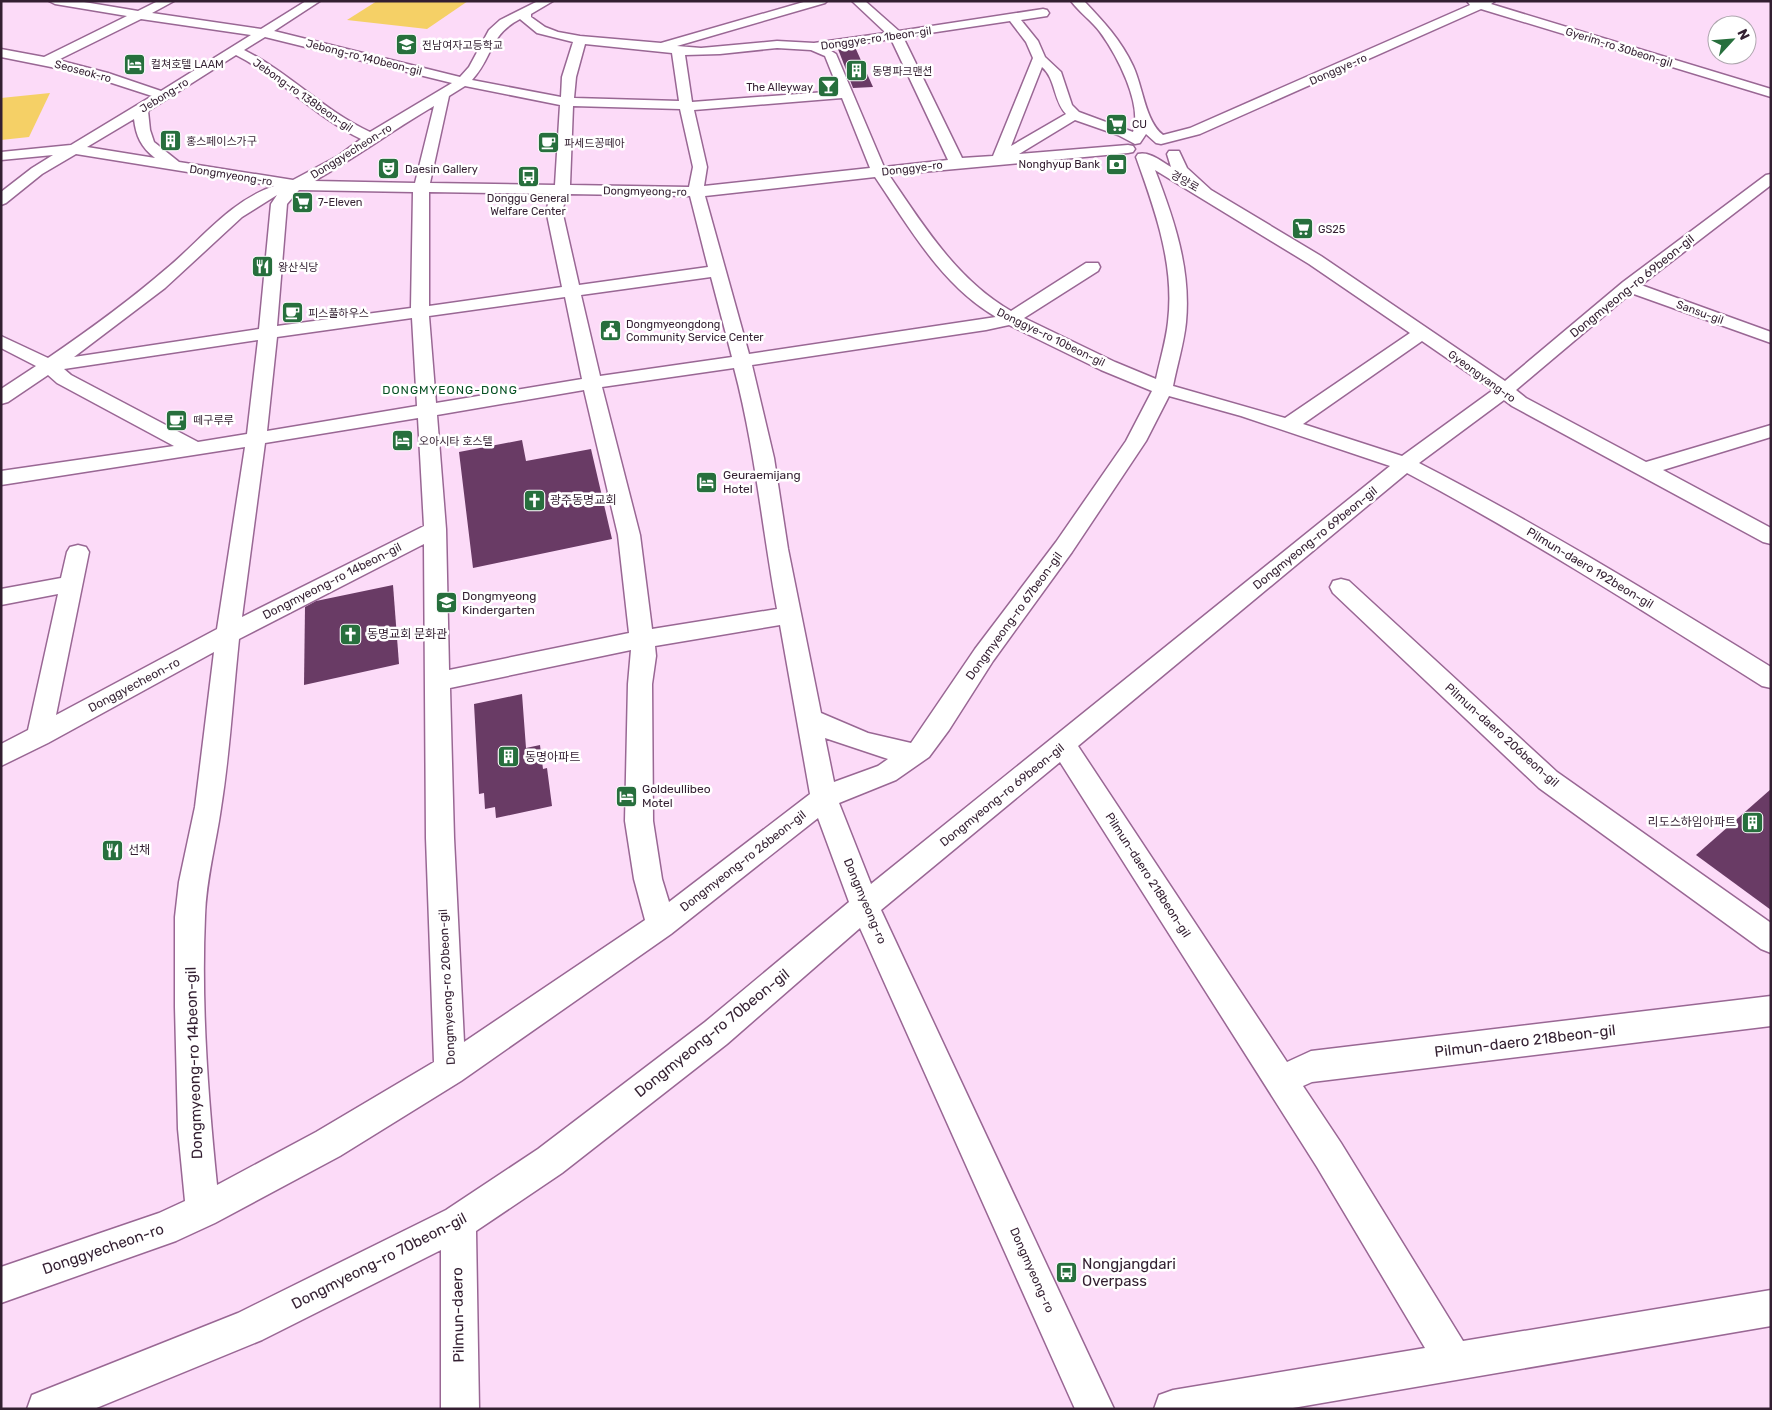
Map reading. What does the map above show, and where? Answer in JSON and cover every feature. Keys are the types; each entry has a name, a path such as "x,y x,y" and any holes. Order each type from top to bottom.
{"street":[{"name":"Jebong-ro 140beon-gil","path":"55,1 140,16 265,33 463,82 567,102 687,106"},
{"path":"47,61 168,1"},
{"name":"Jebong-ro","path":"1,156 72,149 163,96 314,1"},
{"name":"Donggyecheon-ro","path":"1,398 49,366 158,285 226,222 253,201 275,190 296,185 343,159 371,138 463,82 475,69 493,33 504,23 547,1"},
{"path":"525,12 525,18 541,30 555,35 580,40 662,47 821,1"},
{"path":"858,1 895,34 957,163"},
{"path":"1074,2 1109,34 1124,60 1138,93 1143,120 1136,149"},
{"name":"Gyerim-ro 30beon-gil","path":"1479,3 1771,93"},
{"name":"Donggye-ro","path":"1195,132 1479,3"},
{"name":"Donggye-ro 1beon-gil","path":"662,47 678,51 708,52 788,45 814,47 1014,18 1047,11 1034,41"},
{"path":"1014,18 1025,35 1034,41 1039,58 1055,72 1066,106 1074,114 1123,132 1136,149"},
{"path":"580,40 569,77 562,150 562,189 554,210 592,383 629,535 644,656 640,684 639,820 648,879 661,925"},
{"name":"Donggye-ro 10beon-gil","path":"814,47 830,54 879,172 924,238 954,274 982,300 1011,319 1108,366 1163,389"},
{"name":"Jebong-ro 138beon-gil","path":"236,51 258,61 358,133 371,138"},
{"path":"678,51 681,81 700,167 696,192"},
{"name":"Seoseok-ro","path":"1,53 47,61 144,88 163,96"},
{"path":"999,159 1039,58"},
{"path":"687,106 847,94"},
{"path":"420,187 444,95"},
{"path":"141,109 141,125 144,138 154,151 176,166"},
{"path":"999,159 1074,114"},
{"name":"경양로","path":"1143,120 1148,129 1161,140 1172,144 1176,149 1174,153 1176,165 1206,194"},
{"path":"1136,149 1148,138 1161,140 1195,132"},
{"path":"1174,153 1195,132"},
{"path":"1,200 37,171 72,149"},
{"name":"Dongmyeong-ro","path":"72,149 296,185 696,192 740,360 749,387 764,458 789,615 824,798 865,906 1095,1409"},
{"name":"경양로","path":"1136,149 1164,158 1174,153"},
{"name":"경양로","path":"1136,149 1206,194"},
{"name":"Donggye-ro","path":"696,192 957,163 1136,149"},
{"name":"Dongmyeong-ro 67beon-gil","path":"824,798 887,773 926,743 984,655 1064,547 1136,441 1163,389 1178,322 1177,267 1161,205 1136,149"},
{"name":"Dongmyeong-ro 69beon-gil","path":"865,906 1405,464 1505,390 1629,286 1771,178"},
{"name":"Dongmyeong-ro 14beon-gil","path":"203,1211 195,1130 190,1007 190,917 193,882 208,807 228,634 256,439 268,333 279,204 286,193 296,185"},
{"name":"Dongmyeong-ro 20beon-gil","path":"420,187 420,312 435,529 441,848 450,1070"},
{"name":"Gyeongyang-ro","path":"1206,194 1315,260 1505,390 1519,402 1771,537"},
{"path":"1,478 195,449 592,383 1011,319 1092,267"},
{"path":"268,333 716,271"},
{"name":"Sansu-gil","path":"1629,286 1771,338"},
{"name":"Donggyecheon-ro","path":"49,366 268,333"},
{"path":"1163,389 1288,425 1422,333"},
{"path":"1,341 49,366 64,379 195,449"},
{"name":"Pilmun-daero 192beon-gil","path":"1288,425 1405,464 1472,499 1585,564 1771,679"},
{"path":"1645,469 1771,431"},
{"name":"Dongmyeong-ro 14beon-gil","path":"228,634 435,529"},
{"path":"39,736 78,552"},
{"path":"1,597 71,584"},
{"name":"Pilmun-daero 206beon-gil","path":"1341,587 1548,780 1771,940"},
{"path":"439,681 643,639 789,615"},
{"name":"Donggyecheon-ro","path":"1,756 228,634"},
{"path":"809,719 863,743 890,751 914,754"},
{"name":"Pilmun-daero 218beon-gil","path":"1063,745 1330,1155 1454,1361"},
{"name":"Dongmyeong-ro 26beon-gil","path":"661,925 824,798"},
{"name":"Dongmyeong-ro 70beon-gil","path":"46,1409 249,1327 458,1222 550,1161 693,1050 865,906"},
{"name":"Dongmyeong-ro 20beon-gil","path":"450,1070 661,925"},
{"name":"Pilmun-daero 218beon-gil","path":"1281,1080 1311,1067 1771,1010"},
{"path":"203,1211 328,1144 450,1070"},
{"name":"Donggyecheon-ro","path":"1,1285 164,1229 203,1211"},
{"name":"Pilmun-daero","path":"458,1222 460,1409"},
{"path":"1173,1409 1771,1308"}],"shaded area":[{"path":"377,1 468,1 427,29 347,20"},
{"path":"50,93 29,137 1,140 1,98"}],"building":[{"name":"동명파크맨션","path":"855,47 873,87 853,88 838,49"},
{"name":"광주동명교회","path":"522,440 526,461 591,449 612,539 473,568 459,452"},
{"name":"동명교회 문화관","path":"393,585 399,664 304,685 305,607 316,601"},
{"name":"동명아파트","path":"522,694 526,748 540,745 543,769 547,768 552,806 496,818 495,807 485,809 484,793 479,794 474,704"},
{"name":"리도스하임아파트","path":"1771,789 1771,910 1696,855"}],"place":[{"name":"전남여자고등학교","path":"406,45"},
{"name":"컬쳐호텔 LAAM","path":"135,64"},
{"name":"동명파크맨션","path":"856,71"},
{"name":"The Alleyway","path":"829,87"},
{"name":"CU","path":"1116,124"},
{"name":"홍스페이스가구","path":"170,141"},
{"name":"파세드꽁떼아","path":"548,143"},
{"name":"Nonghyup Bank","path":"1116,164"},
{"name":"Daesin Gallery","path":"389,169"},
{"name":"Donggu General Welfare Center","path":"528,177"},
{"name":"7-Eleven","path":"302,202"},
{"name":"GS25","path":"1302,229"},
{"name":"왕산식당","path":"262,267"},
{"name":"피스풀하우스","path":"292,313"},
{"name":"Dongmyeongdong Community Service Center","path":"610,330"},
{"name":"떼구루루","path":"177,420"},
{"name":"오아시타 호스텔","path":"403,441"},
{"name":"Geuraemijang Hotel","path":"707,482"},
{"name":"광주동명교회","path":"534,500"},
{"name":"Dongmyeong Kindergarten","path":"446,603"},
{"name":"동명교회 문화관","path":"351,634"},
{"name":"동명아파트","path":"509,757"},
{"name":"Goldeullibeo Motel","path":"626,796"},
{"name":"리도스하임아파트","path":"1752,822"},
{"name":"선채","path":"112,850"},
{"name":"Nongjangdari Overpass","path":"1066,1273"}],"district":[{"name":"DONGMYEONG-DONG","path":"450,390"}]}
